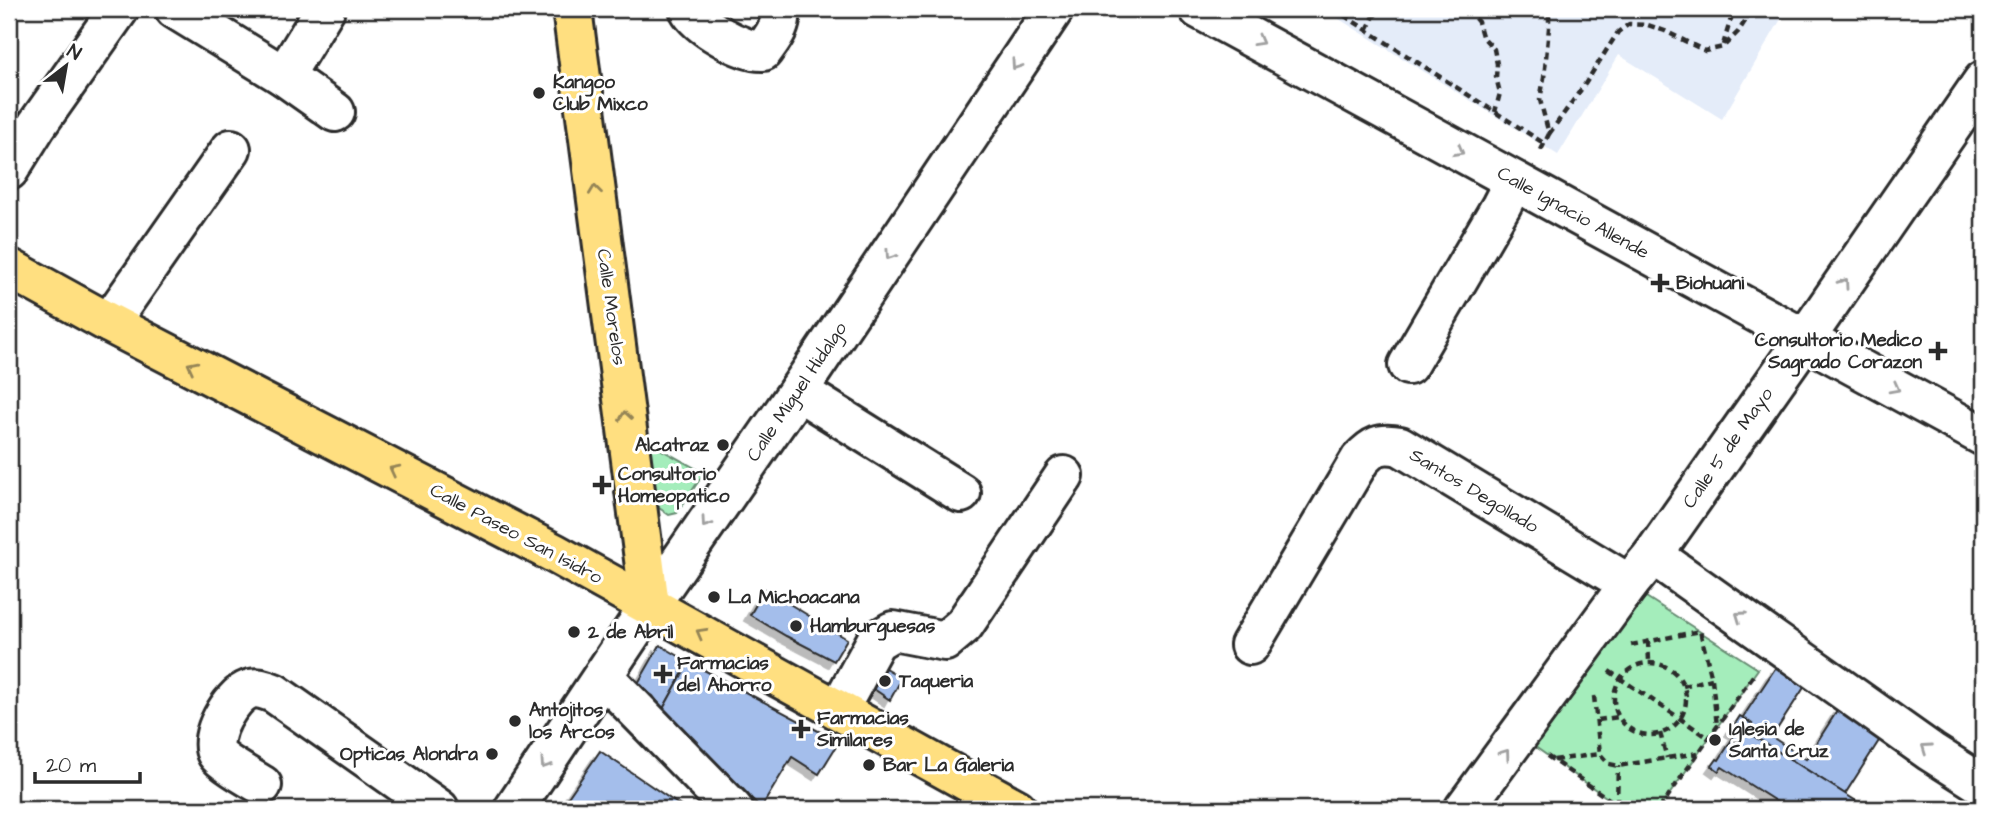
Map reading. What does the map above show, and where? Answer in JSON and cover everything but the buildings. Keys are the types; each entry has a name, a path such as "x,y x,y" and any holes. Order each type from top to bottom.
{"main road":[{"name":"Calle Morelos","path":"572,9 650,605"},
{"name":"Calle Paseo San Isidro","path":"9,268 109,323 554,553 1017,809"}],"street":[{"path":"9,170 23,117 119,9"},
{"path":"175,9 284,76 335,112"},
{"path":"284,76 325,9"},
{"path":"688,9 697,21 754,51 763,51 774,35 782,17 779,9"},
{"name":"Calle Miguel Hidalgo","path":"514,809 1054,9"},
{"name":"Calle Ignacio Allende","path":"1199,9 1983,436"},
{"name":"Calle 5 de Mayo","path":"1464,809 1653,555 1983,81"},
{"path":"109,323 231,149"},
{"path":"1408,365 1514,181"},
{"path":"798,391 961,493"},
{"name":"Santos Degollado","path":"1250,645 1360,460 1370,450 1385,443 1400,446 1629,584"},
{"path":"839,709 876,642 893,631 945,641 964,625 1064,477"},
{"path":"1653,555 1931,752 1983,785"},
{"path":"603,676 733,809"},
{"path":"262,785 218,755 214,743 215,731 239,694 251,688 262,688 274,693 439,809"}],"path":[{"path":"1334,9 1545,144"},
{"path":"1367,30 1374,16 1383,9"},
{"path":"1427,9 1443,9"},
{"path":"1455,9 1467,10 1478,22 1482,36 1494,49 1500,93 1495,112"},
{"path":"1549,9 1540,100 1549,134"},
{"path":"1723,47 1732,15 1731,9"},
{"path":"1541,150 1618,32 1629,24 1648,25 1665,31 1705,51 1723,47 1738,32 1752,9"},
{"path":"1689,624 1712,639"},
{"path":"1624,647 1700,631"},
{"path":"1700,631 1712,680 1717,727"},
{"path":"1648,641 1649,661"},
{"path":"1649,661 1672,670 1680,679 1685,690 1686,703 1675,725 1652,736 1628,728 1615,710 1613,699 1620,678 1629,669 1649,661"},
{"path":"1602,667 1709,738"},
{"path":"1659,809 1758,669"},
{"path":"1683,685 1712,680"},
{"path":"1594,692 1600,754 1609,764 1618,766 1699,753"},
{"path":"1598,719 1619,717"},
{"path":"1660,733 1667,758"},
{"path":"1538,750 1623,809"},
{"path":"1554,760 1600,754"},
{"path":"1616,805 1618,766"}],"shaded area":[{"path":"1323,9 1787,9 1722,119 1619,55 1558,155"}],"green space":[{"path":"644,440 704,473 677,513 669,515 659,508"},
{"path":"1643,595 1758,669 1659,809 1623,809 1531,744"}],"place":[{"name":"Kangoo Club Mixco","path":"539,93"},
{"name":"Biohuani","path":"1660,283"},
{"name":"Consultorio Medico Sagrado Corazon","path":"1938,351"},
{"name":"Alcatraz","path":"723,445"},
{"name":"Consultorio Homeopatico","path":"602,485"},
{"name":"La Michoacana","path":"714,597"},
{"name":"Hamburguesas","path":"796,626"},
{"name":"2 de Abril","path":"574,632"},
{"name":"Farmacias del Ahorro","path":"663,674"},
{"name":"Taqueria","path":"885,681"},
{"name":"Antojitos los Arcos","path":"515,721"},
{"name":"Farmacias Similares","path":"801,729"},
{"name":"Iglesia de Santa Cruz","path":"1715,740"},
{"name":"Opticas Alondra","path":"492,754"},
{"name":"Bar La Galeria","path":"869,765"}]}
